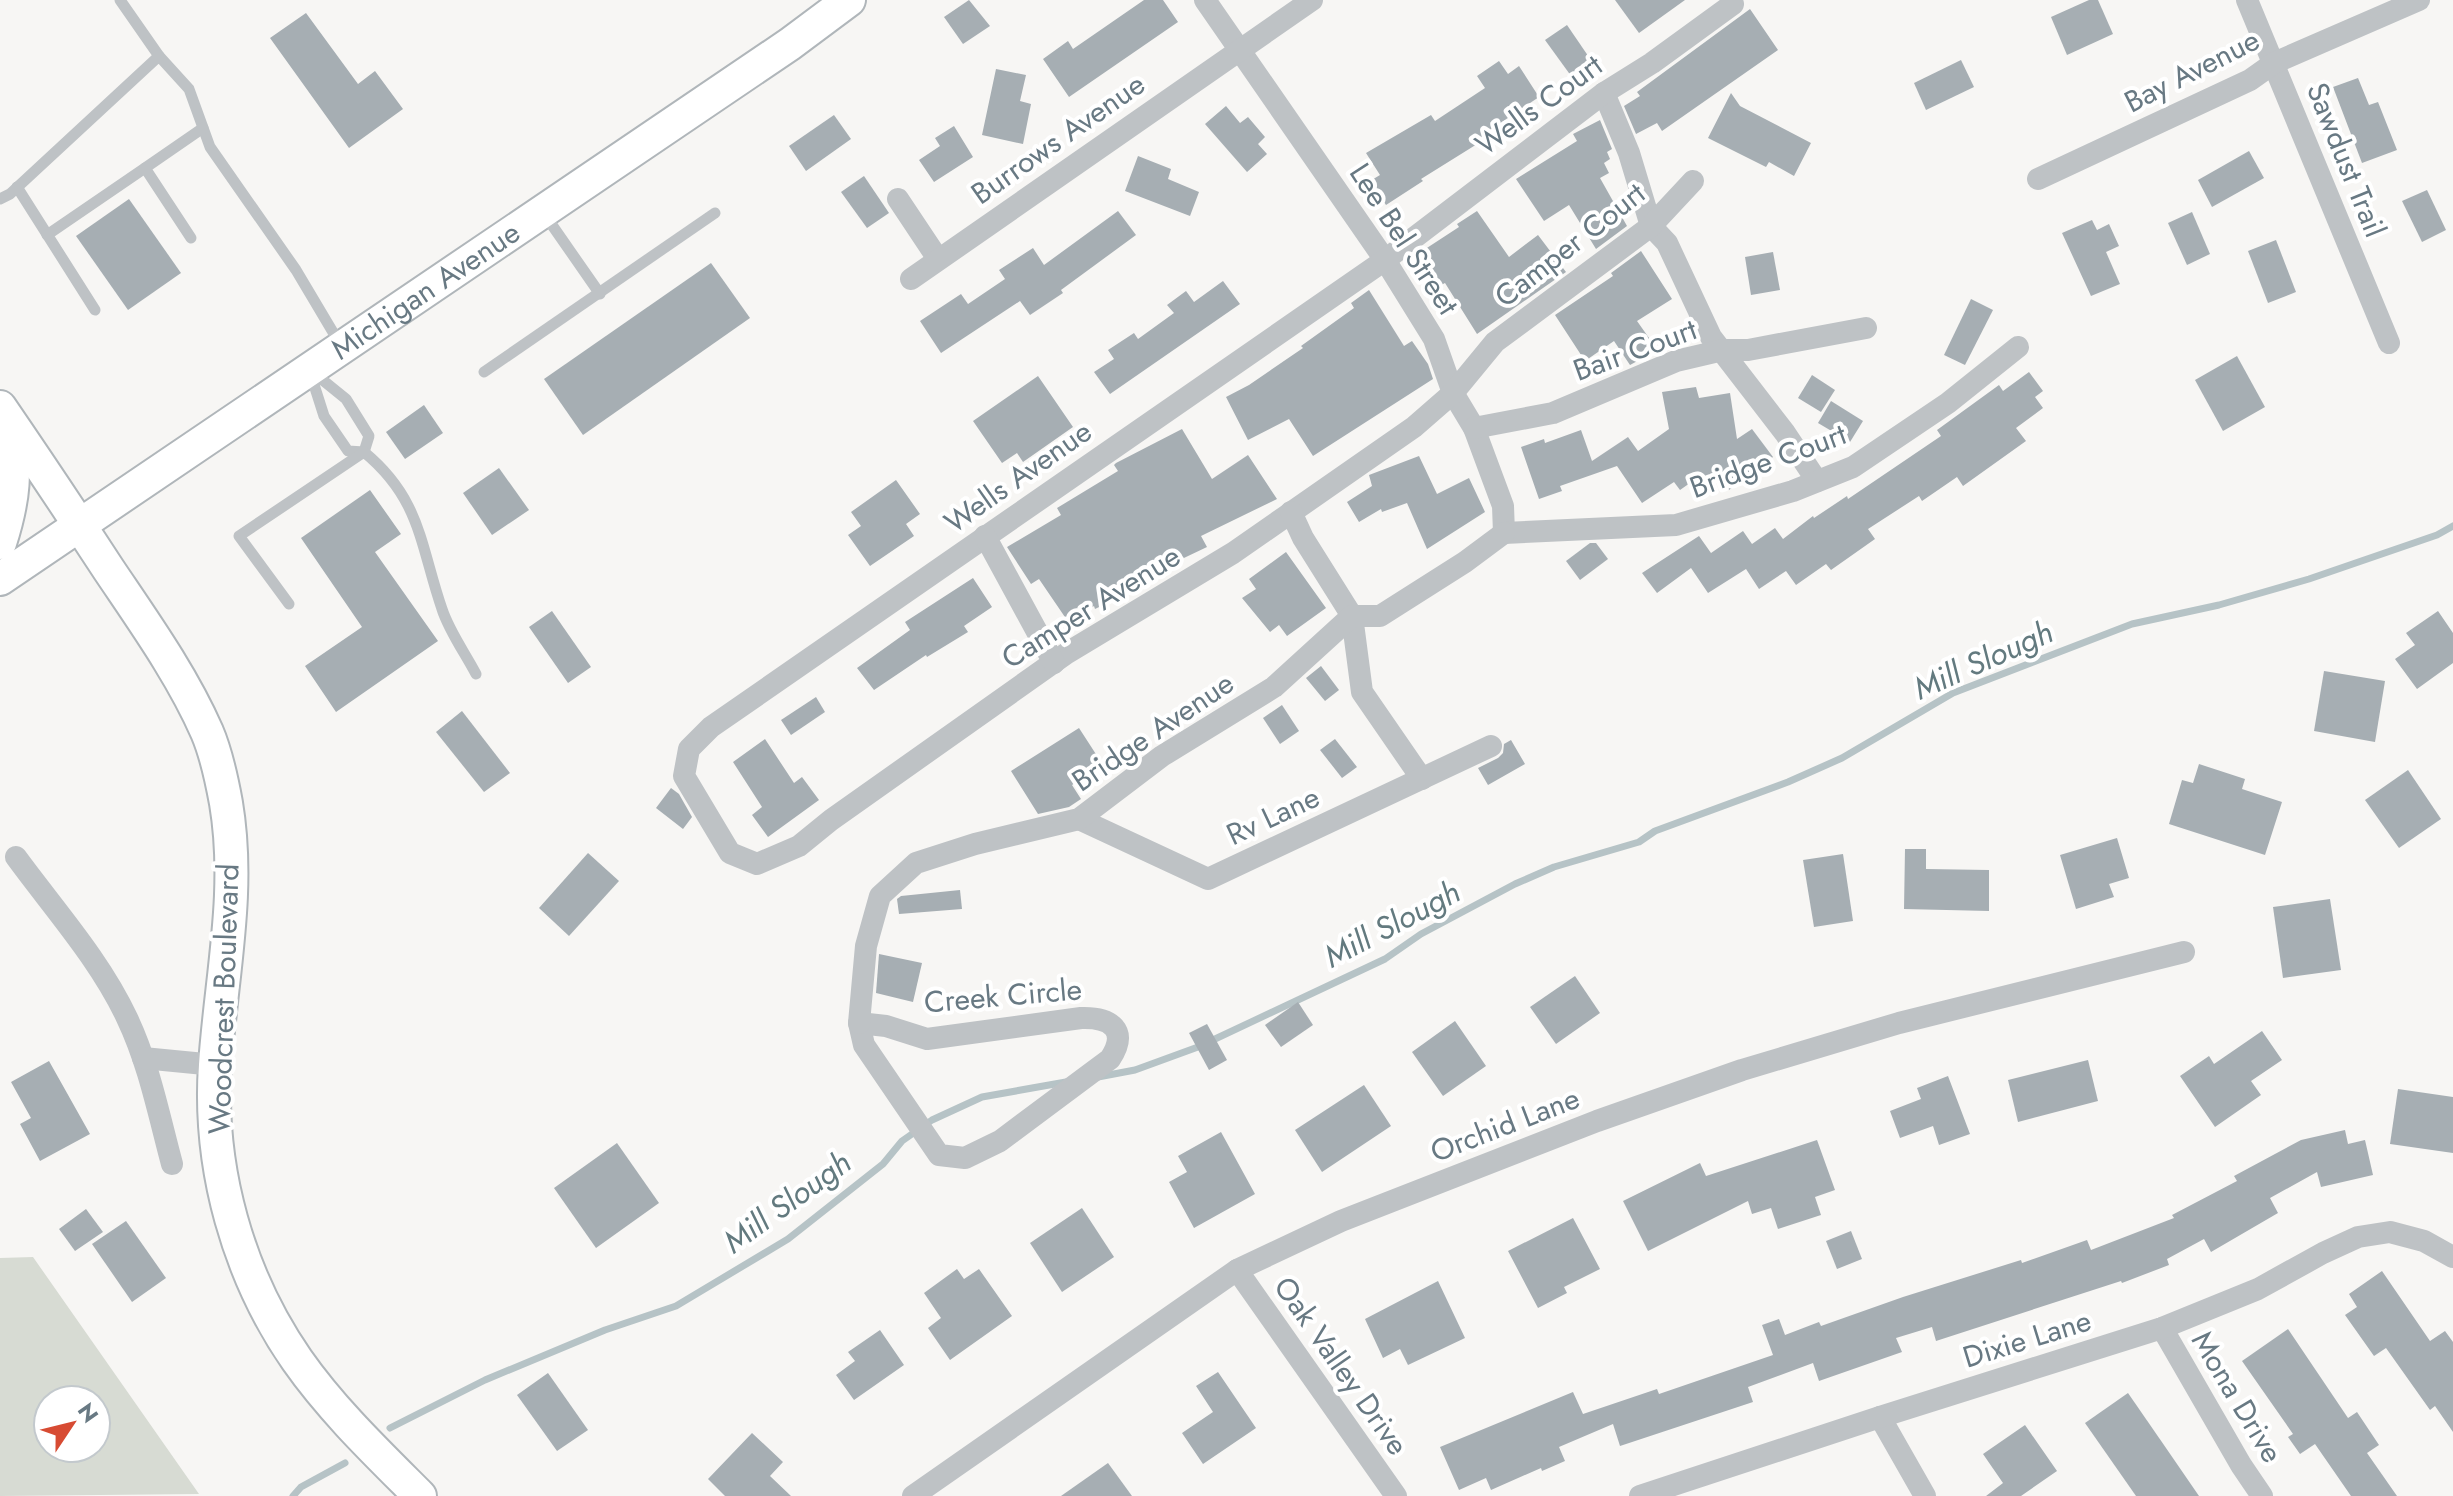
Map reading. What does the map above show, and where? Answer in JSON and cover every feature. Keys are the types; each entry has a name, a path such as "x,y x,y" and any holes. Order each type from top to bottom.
{"main road":[{"name":"Michigan Avenue","path":"0,579 790,44 849,0"},
{"name":"Woodcrest Boulevard","path":"5,414 158,643 208,734 226,803 232,878 230,941 215,1065 214,1118 228,1206 250,1277 298,1361 371,1447 420,1496"},
{"path":"0,543 10,512 15,474 5,414"}],"street":[{"name":"Lee Bel Street","path":"1205,0 1385,260 1434,339 1453,393 1474,428 1503,506 1504,533"},
{"name":"Burrows Avenue","path":"911,279 1312,0"},
{"name":"Sawdust Trail","path":"2247,0 2389,343"},
{"name":"Bay Avenue","path":"2038,179 2250,80 2274,63 2419,0"},
{"name":"Wells Court","path":"1385,260 1604,93 1652,63 1733,4"},
{"path":"1604,93 1629,153 1651,226 1667,243 1711,337 1785,433 1817,481"},
{"name":"Camper Court","path":"1453,393 1495,342 1651,226 1693,181"},
{"path":"898,199 938,259"},
{"name":"Wells Avenue","path":"757,864 730,853 684,776 689,749 711,727 1385,260"},
{"name":"Bair Court","path":"1474,428 1553,413 1676,361 1723,350 1748,350 1866,328"},
{"name":"Bridge Court","path":"1504,533 1676,525 1817,481 1853,467 1920,422 2018,347"},
{"name":"Camper Avenue","path":"757,864 799,846 831,820 1054,663 1233,553 1414,427 1453,393"},
{"path":"1291,512 1303,538 1352,616 1362,692 1422,779"},
{"path":"1352,616 1380,616 1465,562 1504,533"},
{"path":"985,536 1054,663"},
{"name":"Bridge Avenue","path":"859,1023 866,946 880,896 916,863 975,844 1079,819 1162,756 1274,687 1352,616"},
{"name":"Rv Lane","path":"1079,819 1208,879 1491,746"},
{"path":"16,857 106,980 128,1018 143,1058 172,1164"},
{"name":"Orchid Lane","path":"913,1496 1237,1270 1341,1221 1597,1121 1742,1070 1899,1023 2184,952"},
{"name":"Creek Circle","path":"1095,1018 1109,1022 1118,1034 1119,1046 1110,1059 1000,1141 965,1158 939,1155 864,1045 859,1023 886,1026 927,1039 1095,1018"},
{"path":"143,1058 215,1065"},
{"name":"Dixie Lane","path":"1640,1496 2162,1328 2258,1289 2358,1237 2390,1232 2424,1241 2453,1257"},
{"name":"Oak Valley Drive","path":"1237,1270 1396,1496"},
{"name":"Mona Drive","path":"2162,1328 2262,1496"},
{"path":"1880,1417 1925,1496"}],"lane":[{"path":"120,0 159,56 189,89 210,147 296,270 341,347"},
{"path":"0,199 17,187 159,56"},
{"path":"47,235 203,128"},
{"path":"145,168 191,238"},
{"path":"17,187 95,310"},
{"path":"543,211 600,294"},
{"path":"484,372 715,213"},
{"path":"309,369 324,416 348,451 364,452 379,464 411,508 442,611 476,674"},
{"path":"289,604 239,536 364,452 369,436 346,399 309,369"}],"shaded area":[{"path":"33,1257 199,1494 0,1496 0,1258"}],"building":[{"path":"969,0 990,26 963,44 944,17"},
{"path":"1144,0 1163,0 1178,22 1069,97 1043,59 1068,41 1073,49"},
{"path":"1615,0 1685,0 1639,33"},
{"path":"2089,0 2098,0 2113,34 2067,55 2051,17"},
{"path":"1750,9 1778,50 1662,131 1657,123 1636,134 1624,106 1640,96 1637,92"},
{"path":"306,13 358,84 375,71 403,109 349,148 270,38"},
{"path":"1567,25 1595,66 1574,80 1545,40"},
{"path":"1961,60 1974,87 1926,110 1914,83"},
{"path":"1499,61 1508,74 1519,66 1539,97 1487,132 1490,136 1386,205 1370,181 1380,175 1366,153 1431,115 1435,121 1485,88 1477,76"},
{"path":"996,69 1026,75 1020,101 1031,104 1023,144 982,135"},
{"path":"2358,78 2369,105 2378,102 2397,150 2362,163 2333,87"},
{"path":"1731,93 1740,106 1811,143 1794,176 1769,162 1766,167 1708,138"},
{"path":"1226,106 1240,123 1248,117 1265,137 1258,144 1267,154 1247,172 1205,124"},
{"path":"834,115 851,139 806,171 789,146"},
{"path":"1600,120 1612,149 1607,152 1610,159 1604,163 1609,173 1600,178 1627,226 1596,249 1569,205 1544,221 1516,179 1577,141 1573,134"},
{"path":"954,126 973,157 934,182 919,160 940,146 935,138"},
{"path":"2249,151 2264,178 2212,207 2198,180"},
{"path":"1138,156 1171,169 1168,179 1199,192 1190,216 1125,191"},
{"path":"864,176 889,213 867,228 841,192"},
{"path":"2427,190 2446,230 2422,242 2402,201"},
{"path":"129,199 181,273 128,310 76,236"},
{"path":"1118,211 1136,235 1030,315 1020,301 941,353 920,321 961,294 968,304 1005,279 999,270 1033,248 1044,265"},
{"path":"1477,211 1509,257 1538,235 1566,272 1477,334 1445,283 1428,292 1410,259 1459,227 1457,224"},
{"path":"2192,212 2210,254 2187,265 2168,223"},
{"path":"2092,220 2097,230 2109,224 2119,246 2106,252 2120,284 2091,296 2062,233"},
{"path":"2276,240 2296,292 2268,303 2248,251"},
{"path":"1641,251 1672,299 1637,321 1654,345 1654,352 1630,365 1614,341 1585,361 1555,315 1613,276 1611,273"},
{"path":"1773,252 1780,290 1751,295 1745,257"},
{"path":"711,263 750,318 583,435 544,379"},
{"path":"1223,281 1240,304 1110,394 1094,372 1114,359 1108,350 1134,333 1138,339 1174,313 1167,305 1186,291 1194,302"},
{"path":"1369,290 1404,346 1412,341 1428,364 1433,379 1313,456 1289,419 1248,440 1226,397 1303,348 1301,346 1354,308 1351,303"},
{"path":"1971,299 1993,310 1965,365 1944,355"},
{"path":"2237,356 2265,407 2223,431 2195,380"},
{"path":"2029,372 2043,391 2035,397 2043,408 2016,428 2026,441 1963,486 1957,477 1922,501 1919,496 1868,529 1875,539 1831,570 1826,564 1796,585 1786,571 1759,589 1746,569 1708,593 1691,568 1657,593 1642,573 1699,536 1711,553 1743,531 1752,544 1775,528 1783,539 1813,516 1847,496 1848,499 1941,436 1937,430 1999,385 2003,391"},
{"path":"1812,375 1835,390 1821,412 1798,398"},
{"path":"1038,376 1073,427 1023,462 1017,453 1002,463 973,421"},
{"path":"1696,387 1699,398 1730,393 1737,439 1752,429 1773,457 1729,490 1720,477 1697,493 1690,483 1680,490 1674,482 1642,503 1617,466 1560,486 1562,491 1539,499 1521,447 1544,439 1545,443 1581,430 1592,461 1628,437 1638,451 1669,429 1662,392"},
{"path":"1831,401 1863,421 1850,442 1818,423"},
{"path":"424,405 443,433 405,459 386,432"},
{"path":"1182,429 1212,479 1248,455 1277,499 1201,536 1207,547 1165,567 1167,572 1138,588 1095,609 1094,606 1069,623 1039,579 1031,584 1007,547 1061,515 1057,508 1118,471 1114,465 1116,463"},
{"path":"1419,456 1437,494 1469,478 1485,512 1427,549 1407,503 1382,512 1381,509 1359,522 1347,502 1372,486 1369,475"},
{"path":"499,468 529,510 492,535 463,493"},
{"path":"896,480 920,514 906,524 914,536 870,566 848,535 861,526 851,512"},
{"path":"370,490 401,534 375,552 438,641 336,712 305,666 362,627 301,538"},
{"path":"1590,543 1596,543 1608,559 1580,580 1566,561"},
{"path":"1286,552 1326,608 1287,636 1279,625 1270,632 1242,598 1256,589 1249,579"},
{"path":"973,578 992,607 964,626 968,632 926,655 874,690 857,668 910,630 905,622"},
{"path":"552,611 591,667 568,683 529,627"},
{"path":"2438,611 2453,633 2453,663 2417,689 2395,659 2415,645 2406,633"},
{"path":"1321,666 1339,690 1325,701 1306,678"},
{"path":"2324,671 2385,681 2375,742 2314,731"},
{"path":"816,697 825,712 791,735 781,720"},
{"path":"1282,705 1299,731 1280,744 1263,718"},
{"path":"462,711 510,773 484,792 436,732"},
{"path":"1079,728 1103,765 1072,785 1081,799 1069,807 1038,814 1011,771"},
{"path":"765,739 794,783 802,777 819,800 768,837 752,815 762,807 733,762"},
{"path":"1335,739 1357,767 1342,778 1320,750"},
{"path":"1511,740 1525,764 1488,785 1478,768 1498,758 1503,753 1504,744"},
{"path":"2199,764 2245,779 2242,789 2282,802 2265,855 2169,824 2182,780 2193,783"},
{"path":"2408,770 2441,819 2399,848 2365,800"},
{"path":"671,788 679,794 692,817 683,829 656,808"},
{"path":"2117,838 2129,878 2109,884 2114,897 2076,909 2060,855"},
{"path":"1905,849 1926,849 1926,869 1989,870 1989,911 1904,909"},
{"path":"588,853 619,881 569,936 539,908"},
{"path":"1843,854 1853,921 1814,927 1803,860"},
{"path":"960,890 962,909 899,914 897,899 901,896"},
{"path":"2330,899 2341,970 2283,978 2273,907"},
{"path":"879,954 922,963 913,1002 876,993"},
{"path":"1575,976 1600,1013 1556,1044 1530,1007"},
{"path":"1298,1002 1313,1025 1281,1047 1265,1025"},
{"path":"1455,1021 1486,1066 1443,1096 1412,1052"},
{"path":"1207,1024 1227,1060 1209,1070 1189,1033"},
{"path":"2262,1031 2282,1060 2251,1081 2261,1095 2215,1127 2180,1076 2209,1056 2214,1064"},
{"path":"2088,1060 2098,1101 2018,1122 2008,1080"},
{"path":"49,1061 90,1134 40,1161 20,1124 31,1118 11,1082"},
{"path":"1948,1076 1970,1134 1939,1145 1933,1126 1900,1138 1890,1111 1921,1099 1917,1088"},
{"path":"1364,1085 1391,1126 1322,1172 1295,1130"},
{"path":"2398,1089 2453,1097 2453,1153 2390,1144"},
{"path":"2345,1130 2348,1144 2365,1140 2373,1175 2321,1187 2317,1172 2270,1198 2278,1213 2211,1252 2204,1239 2167,1259 2169,1265 2122,1283 1936,1341 1932,1327 1896,1338 1902,1352 1819,1381 1813,1363 1748,1387 1753,1402 1620,1446 1613,1424 1559,1447 1565,1461 1491,1490 1486,1478 1459,1490 1440,1447 1573,1392 1583,1414 1657,1389 1659,1394 1773,1355 1762,1325 1779,1319 1785,1335 2021,1260 2022,1263 2087,1240 2091,1250 2174,1218 2172,1215 2237,1181 2234,1176 2301,1140"},
{"path":"1221,1132 1255,1194 1194,1228 1169,1182 1187,1172 1178,1156"},
{"path":"1817,1140 1835,1190 1815,1197 1821,1215 1778,1229 1771,1208 1752,1214 1748,1201 1648,1251 1623,1201 1700,1163 1706,1176"},
{"path":"617,1143 659,1203 596,1248 554,1188"},
{"path":"1082,1208 1114,1257 1062,1292 1030,1243"},
{"path":"86,1209 103,1232 75,1251 59,1229"},
{"path":"1573,1218 1600,1269 1564,1287 1567,1293 1538,1308 1508,1251"},
{"path":"126,1221 166,1278 132,1302 92,1244"},
{"path":"1851,1231 1862,1259 1837,1269 1826,1241"},
{"path":"957,1269 964,1279 979,1269 1012,1316 950,1360 928,1328 941,1318 924,1293"},
{"path":"2382,1271 2430,1341 2445,1331 2453,1342 2453,1432 2435,1406 2430,1410 2386,1348 2374,1356 2345,1315 2357,1307 2349,1294"},
{"path":"1438,1281 1465,1338 1408,1365 1400,1349 1383,1358 1365,1319"},
{"path":"2288,1329 2348,1418 2357,1412 2379,1445 2367,1453 2397,1496 2351,1496 2315,1444 2300,1454 2288,1437 2293,1434 2242,1361"},
{"path":"880,1330 904,1365 854,1400 836,1375 855,1361 848,1352"},
{"path":"1218,1372 1256,1428 1203,1464 1182,1433 1213,1412 1196,1386"},
{"path":"548,1373 588,1430 557,1451 517,1395"},
{"path":"2128,1393 2199,1496 2136,1496 2085,1423"},
{"path":"2025,1425 2057,1471 2021,1496 1986,1496 2003,1483 1983,1454"},
{"path":"752,1433 783,1462 770,1476 791,1496 725,1496 708,1479"},
{"path":"1108,1463 1132,1496 1061,1496"}],"waterway":[{"name":"Mill Slough","path":"1098,1077 1135,1070 1198,1047 1385,959 1421,934 1554,867 1639,842 1655,831 1788,782 1842,758 1953,693 2132,624 2219,605 2309,579 2437,535 2453,526"},
{"name":"Mill Slough","path":"390,1428 485,1380 605,1330 676,1306 788,1239 883,1164 902,1141 932,1120 982,1097 1066,1082"},
{"name":"Mill Slough","path":"293,1496 301,1487 345,1463"}]}
